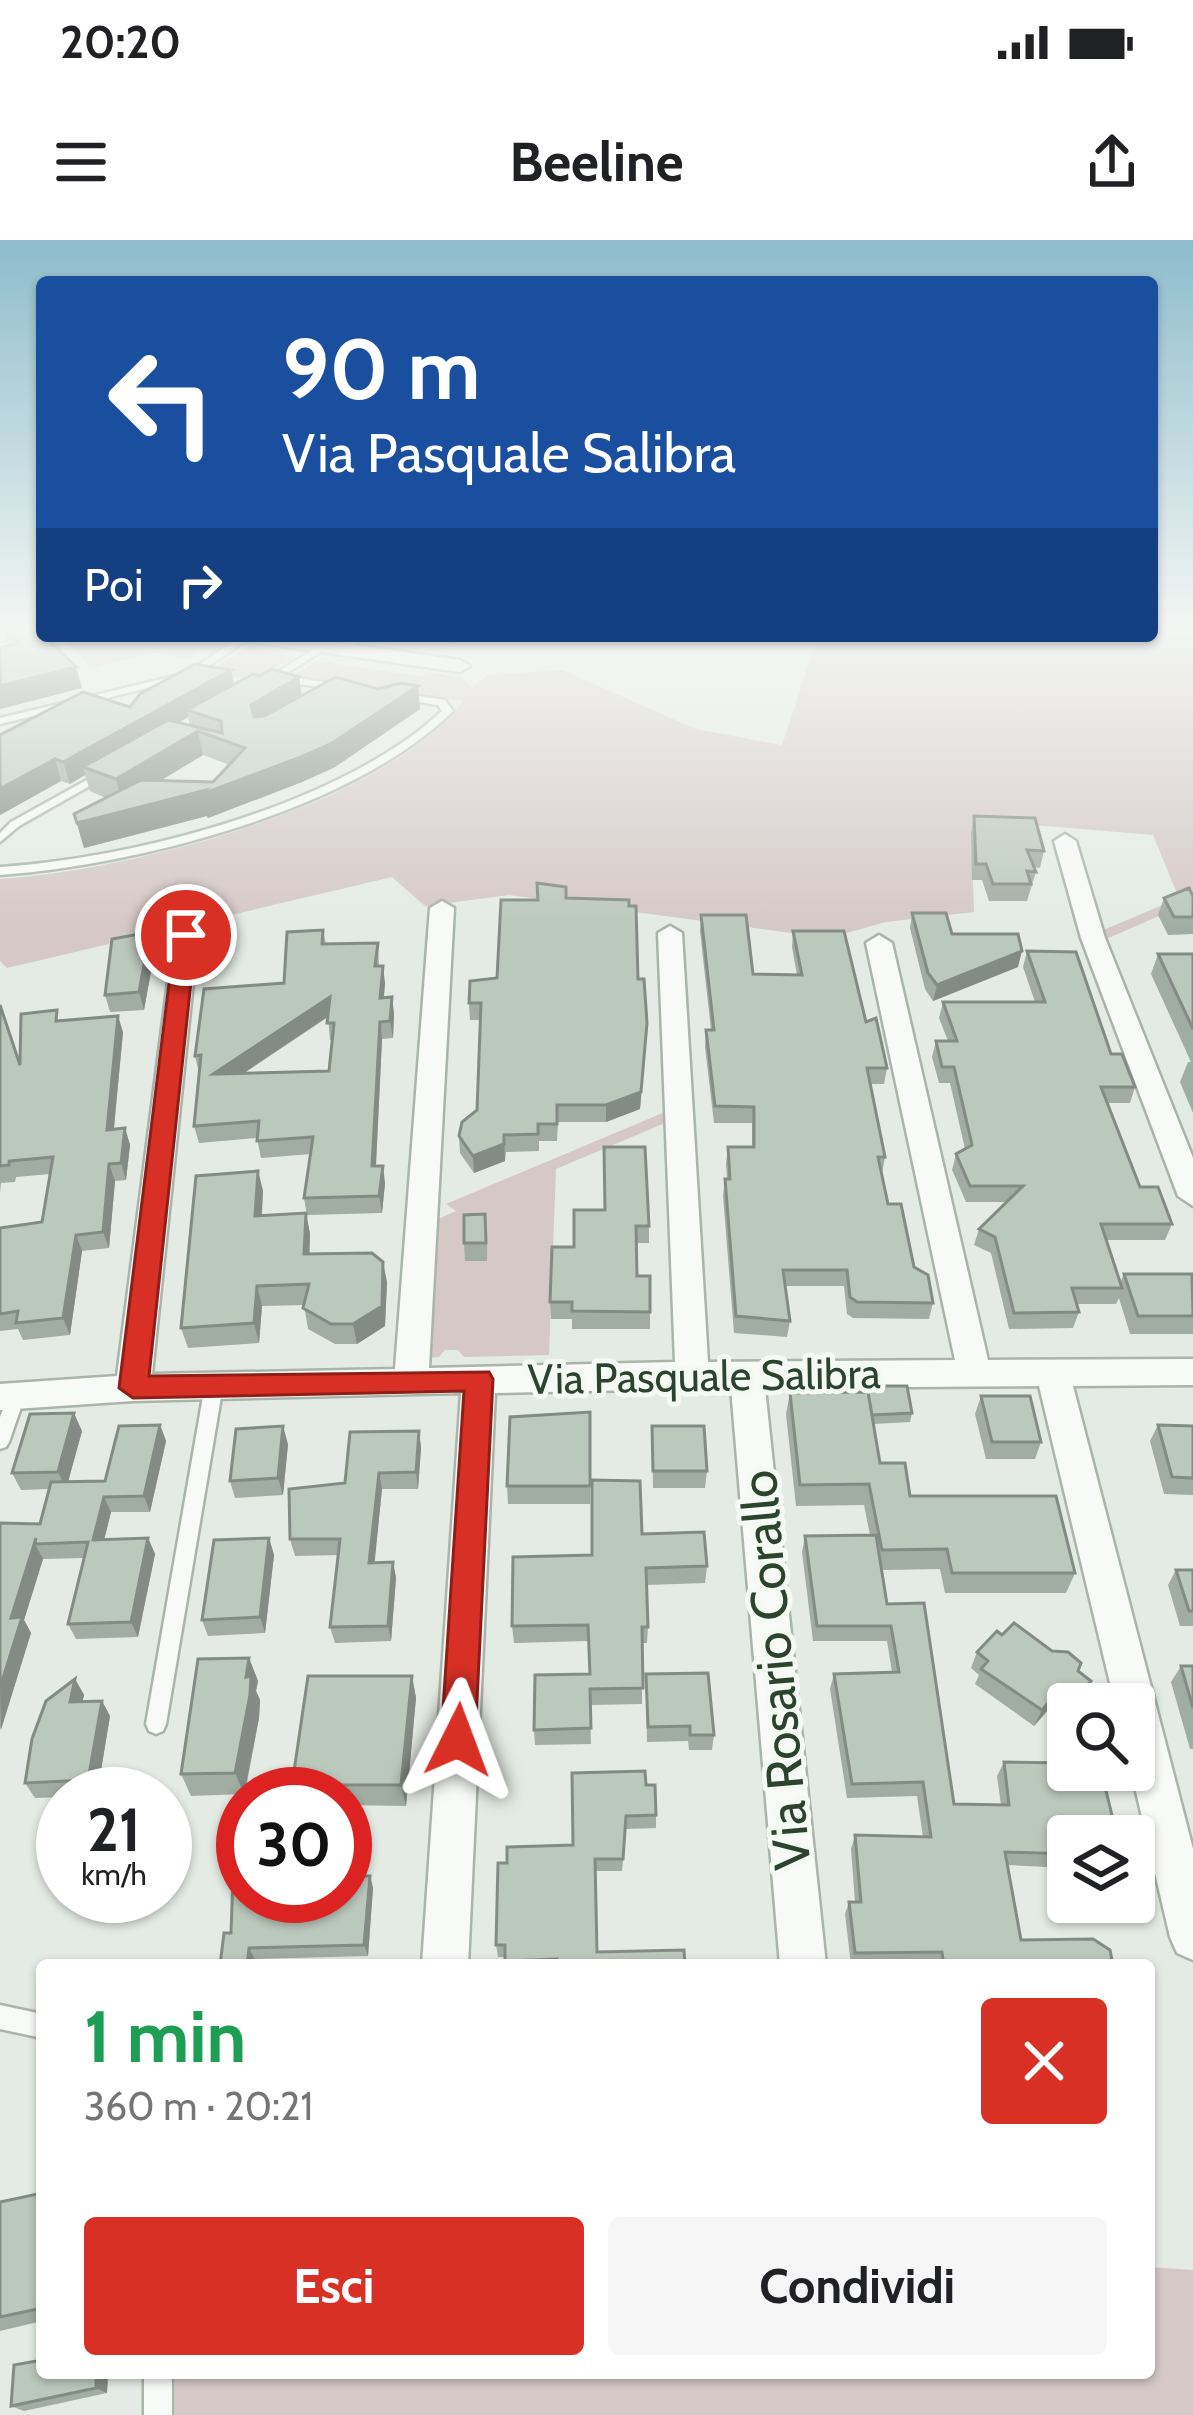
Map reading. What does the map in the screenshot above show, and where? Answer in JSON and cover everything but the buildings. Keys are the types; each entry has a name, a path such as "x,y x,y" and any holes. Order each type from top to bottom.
{"street":[{"path":"1065,841 1093,938 1193,1196"},
{"path":"411,1381 442,908"},
{"path":"670,933 692,1375"},
{"path":"133,1388 186,935"},
{"path":"880,943 974,1372"},
{"path":"1053,1372 1193,1937"},
{"name":"Via Pasquale Salibra","path":"8,1397 133,1388 479,1379 1193,1372"},
{"name":"Via Rosario Corallo","path":"747,1374 802,1959"},
{"path":"445,1959 479,1379"}],"lane":[{"path":"0,872 80,863 272,810 386,757 424,728"},
{"path":"0,839 16,824 114,768"},
{"path":"156,1724 214,1385"},
{"path":"0,1442 8,1397"},
{"path":"0,2017 36,2025"},
{"path":"158,2379 158,2415"}],"shaded area":[{"path":"436,728 695,728 782,745 787,728 1193,728 1193,926 1182,906 1104,940 1101,931 1179,898 1153,835 975,820 971,830 974,912 886,922 828,938 509,895 425,906 392,877 7,968 0,961 0,879 115,863 250,827 375,772"},
{"path":"665,1112 665,1123 556,1169 549,1355 464,1357 458,1350 445,1350 439,1357 426,1358 438,1219 456,1211 446,1204"},
{"path":"1155,2267 1193,2270 1193,2415 175,2415 175,2379 1155,2379"}],"route":[{"path":"186,935 133,1388 479,1379 458,1740"}]}
